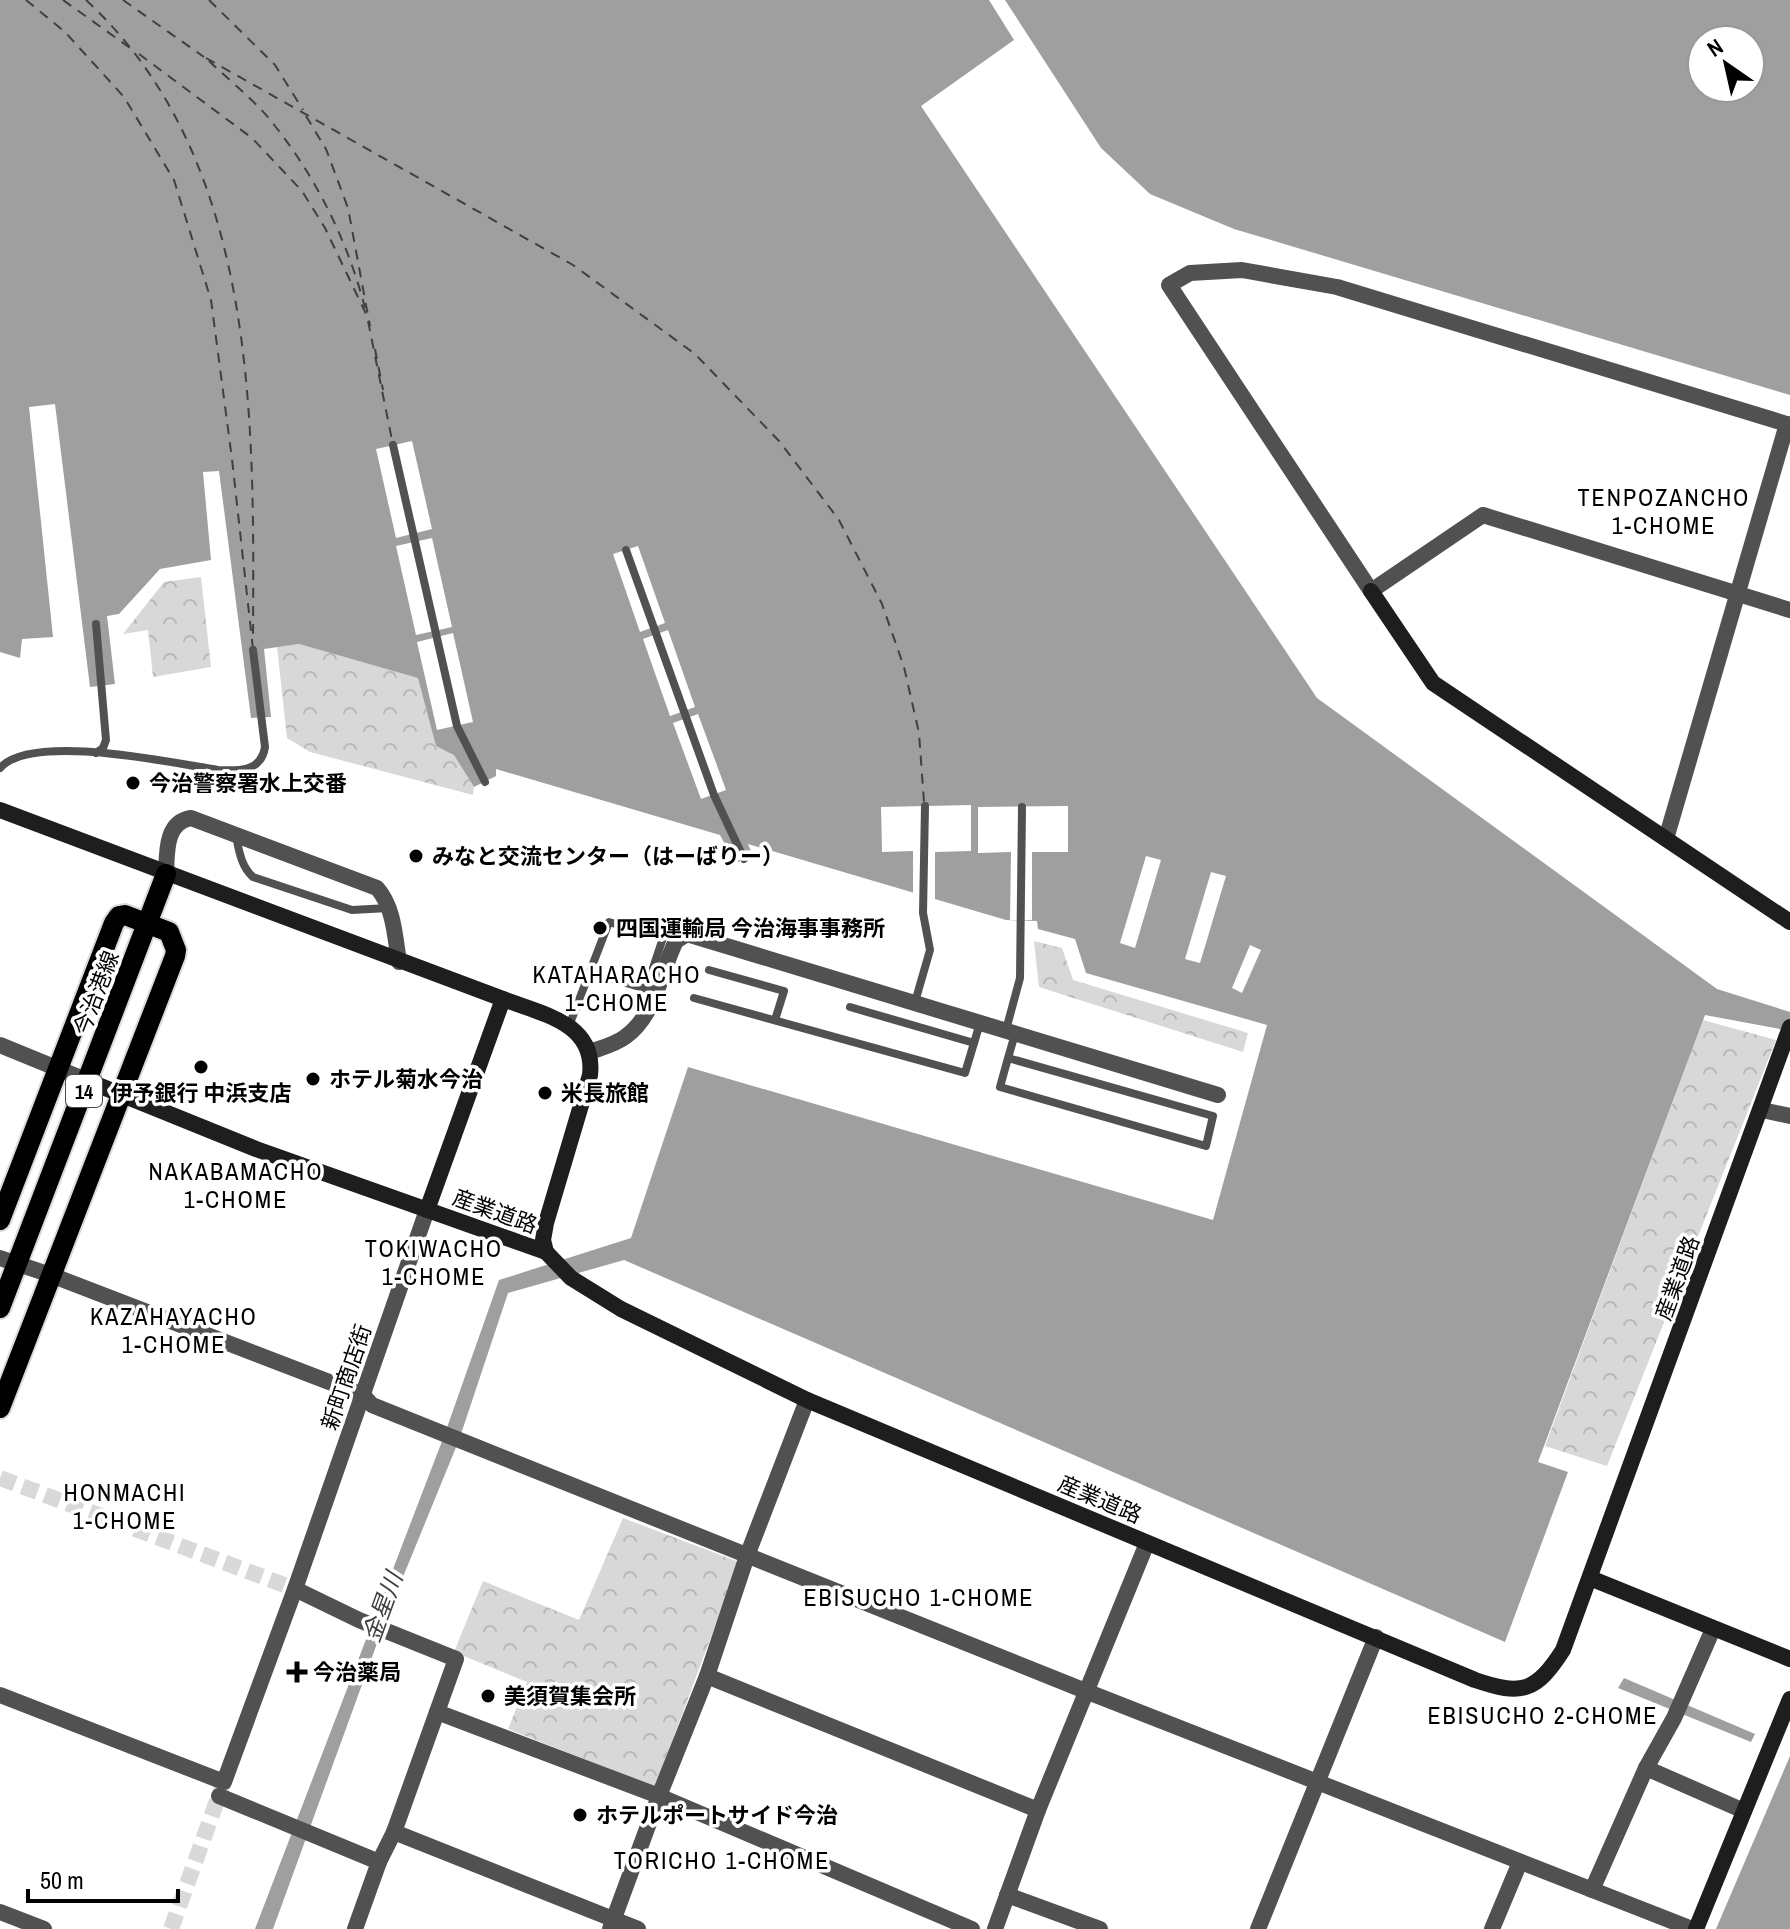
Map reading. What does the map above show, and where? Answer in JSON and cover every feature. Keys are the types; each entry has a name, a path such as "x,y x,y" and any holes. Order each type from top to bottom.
{"main road":[{"name":"今治港線","path":"0,1308 9,1261 88,1081 166,874"},
{"path":"0,1220 114,923 119,916 125,915 169,932 176,950 0,1408"}],"street":[{"path":"1666,839 1788,424 1337,287 1242,270 1190,273 1169,285 1433,683 1666,839 1790,922"},
{"path":"1371,591 1483,515 1790,610"},
{"path":"0,810 503,999 569,1027 586,1042 591,1062 587,1089 546,1223 543,1240 546,1252"},
{"path":"166,874 167,845 174,828 183,819 191,818 377,888 389,908 399,962"},
{"path":"590,1052 624,1038 640,1023 655,996 676,941 687,934 1218,1095"},
{"name":"新町商店街","path":"221,1789 295,1589 503,999"},
{"name":"産業道路","path":"88,1081 256,1149 546,1252 571,1278 621,1309 807,1400 1504,1690 1528,1687 1548,1675 1563,1650 1790,1027"},
{"path":"0,1045 88,1081"},
{"path":"1762,1110 1790,1116"},
{"path":"9,1261 363,1395 372,1405 747,1556 1316,1783 1694,1929 1790,1699"},
{"path":"612,1924 707,1676 747,1556 807,1400"},
{"path":"995,1929 1038,1810 1147,1543"},
{"path":"1590,1578 1790,1659"},
{"path":"295,1589 359,1620 456,1659 394,1832 379,1862 355,1929"},
{"path":"1592,1890 1713,1629"},
{"path":"1258,1929 1376,1637"},
{"path":"707,1676 1038,1810"},
{"path":"0,1695 221,1789 314,1836 379,1862"},
{"path":"437,1712 659,1796 972,1929"},
{"path":"1646,1768 1744,1811"},
{"path":"394,1832 612,1924 638,1929"},
{"path":"1492,1929 1520,1862"},
{"path":"1007,1895 1100,1929"},
{"path":"0,1912 44,1929"}],"lane":[{"path":"393,445 457,726 485,782"},
{"path":"626,550 714,795 744,859"},
{"path":"96,624 106,740 103,748 96,753"},
{"path":"0,768 7,760 25,753 73,749 239,771 259,763 263,756 262,718 253,650"},
{"path":"915,1002 930,950 923,913 925,806"},
{"path":"1008,1058 1213,1116 1206,1146 1000,1087 1008,1058 1020,978 1022,807"},
{"path":"235,835 241,861 253,877 352,910 389,908"},
{"path":"569,1027 609,922 663,938 646,989 590,972"},
{"path":"709,970 784,991 775,1020"},
{"path":"694,998 965,1073 980,1022"},
{"path":"850,1007 974,1043"}],"green space":[{"path":"201,577 211,667 153,677 148,630 123,634 164,582"},
{"path":"299,644 419,678 436,746 454,754 474,787 473,795 310,752 287,738 277,647"},
{"path":"1034,941 1062,948 1073,980 1248,1033 1243,1052 1039,987"},
{"path":"1703,1020 1776,1040 1607,1466 1545,1446"},
{"path":"623,1518 739,1562 655,1787 508,1729 527,1682 454,1652 483,1581 579,1620"}],"water":[{"name":"金星川","path":"0,0 989,0 1014,40 921,106 1317,698 1717,989 1790,1012 1790,1031 1705,1015 1538,1462 1568,1472 1505,1642 624,1260 508,1293 459,1440 387,1616 273,1929 255,1929 444,1436 499,1280 631,1238 688,1067 1213,1220 1267,1025 1086,973 1075,939 1038,929 1037,921 1006,920 748,844 752,854 735,864 720,835 496,769 496,776 474,787 454,755 436,746 418,678 299,644 264,649 271,717 251,718 219,471 203,472 211,560 160,569 119,614 107,616 115,684 90,687 55,404 29,407 53,637 22,639 20,658 0,652"},
{"path":"1005,0 1790,0 1790,395 1234,229 1150,194 1101,148"},
{"path":"1624,1678 1755,1734 1751,1742 1618,1688"},
{"path":"1790,1756 1790,1929 1716,1929"}],"pier":[{"path":"412,441 432,529 396,538 376,449"},
{"path":"432,538 452,627 416,635 396,546"},
{"path":"638,546 665,623 640,632 613,554"},
{"path":"668,630 695,707 670,716 643,639"},
{"path":"453,633 473,722 437,730 417,642"},
{"path":"698,714 726,790 701,799 673,723"},
{"path":"971,805 971,851 935,852 935,903 913,896 913,851 882,852 881,807"},
{"path":"1068,806 1068,852 1032,852 1032,920 1010,920 1011,852 978,853 978,807"},
{"path":"1146,856 1161,860 1135,948 1120,943"},
{"path":"1211,872 1226,876 1200,963 1185,959"},
{"path":"1250,945 1261,950 1242,993 1232,988"}],"ferry route":[{"path":"26,0 65,32 124,97 174,180 211,300 253,649"},
{"path":"63,0 133,50"},
{"path":"86,0 143,64 185,137 215,215 235,297 246,382 252,468 253,637"},
{"path":"123,0 204,57"},
{"path":"209,0 275,65 303,110"},
{"path":"139,54 252,138 302,191 325,228 367,316 392,440"},
{"path":"206,58 573,265 695,354 780,442 839,520 882,604 904,667 919,733 924,802"},
{"path":"209,61 268,117 304,168 340,235 365,308"},
{"path":"306,116 326,149 348,208 370,326"},
{"path":"375,349 383,390"}],"tunnel":[{"path":"0,1478 295,1589"},
{"path":"171,1929 223,1784"}],"place":[{"name":"今治警察署水上交番","path":"133,783"},
{"name":"みなと交流センター（はーばりー）","path":"416,856"},
{"name":"四国運輸局 今治海事事務所","path":"600,928"},
{"name":"伊予銀行 中浜支店","path":"201,1067"},
{"name":"ホテル菊水今治","path":"313,1079"},
{"name":"米長旅館","path":"545,1093"},
{"name":"今治薬局","path":"297,1672"},
{"name":"美須賀集会所","path":"488,1696"},
{"name":"ホテルポートサイド今治","path":"580,1815"}],"district":[{"name":"TENPOZANCHO 1-CHOME","path":"1664,511"},
{"name":"KATAHARACHO 1-CHOME","path":"617,988"},
{"name":"NAKABAMACHO 1-CHOME","path":"236,1185"},
{"name":"TOKIWACHO 1-CHOME","path":"434,1262"},
{"name":"KAZAHAYACHO 1-CHOME","path":"174,1330"},
{"name":"HONMACHI 1-CHOME","path":"125,1506"},
{"name":"EBISUCHO 1-CHOME","path":"919,1597"},
{"name":"EBISUCHO 2-CHOME","path":"1543,1715"},
{"name":"TORICHO 1-CHOME","path":"722,1860"}]}
